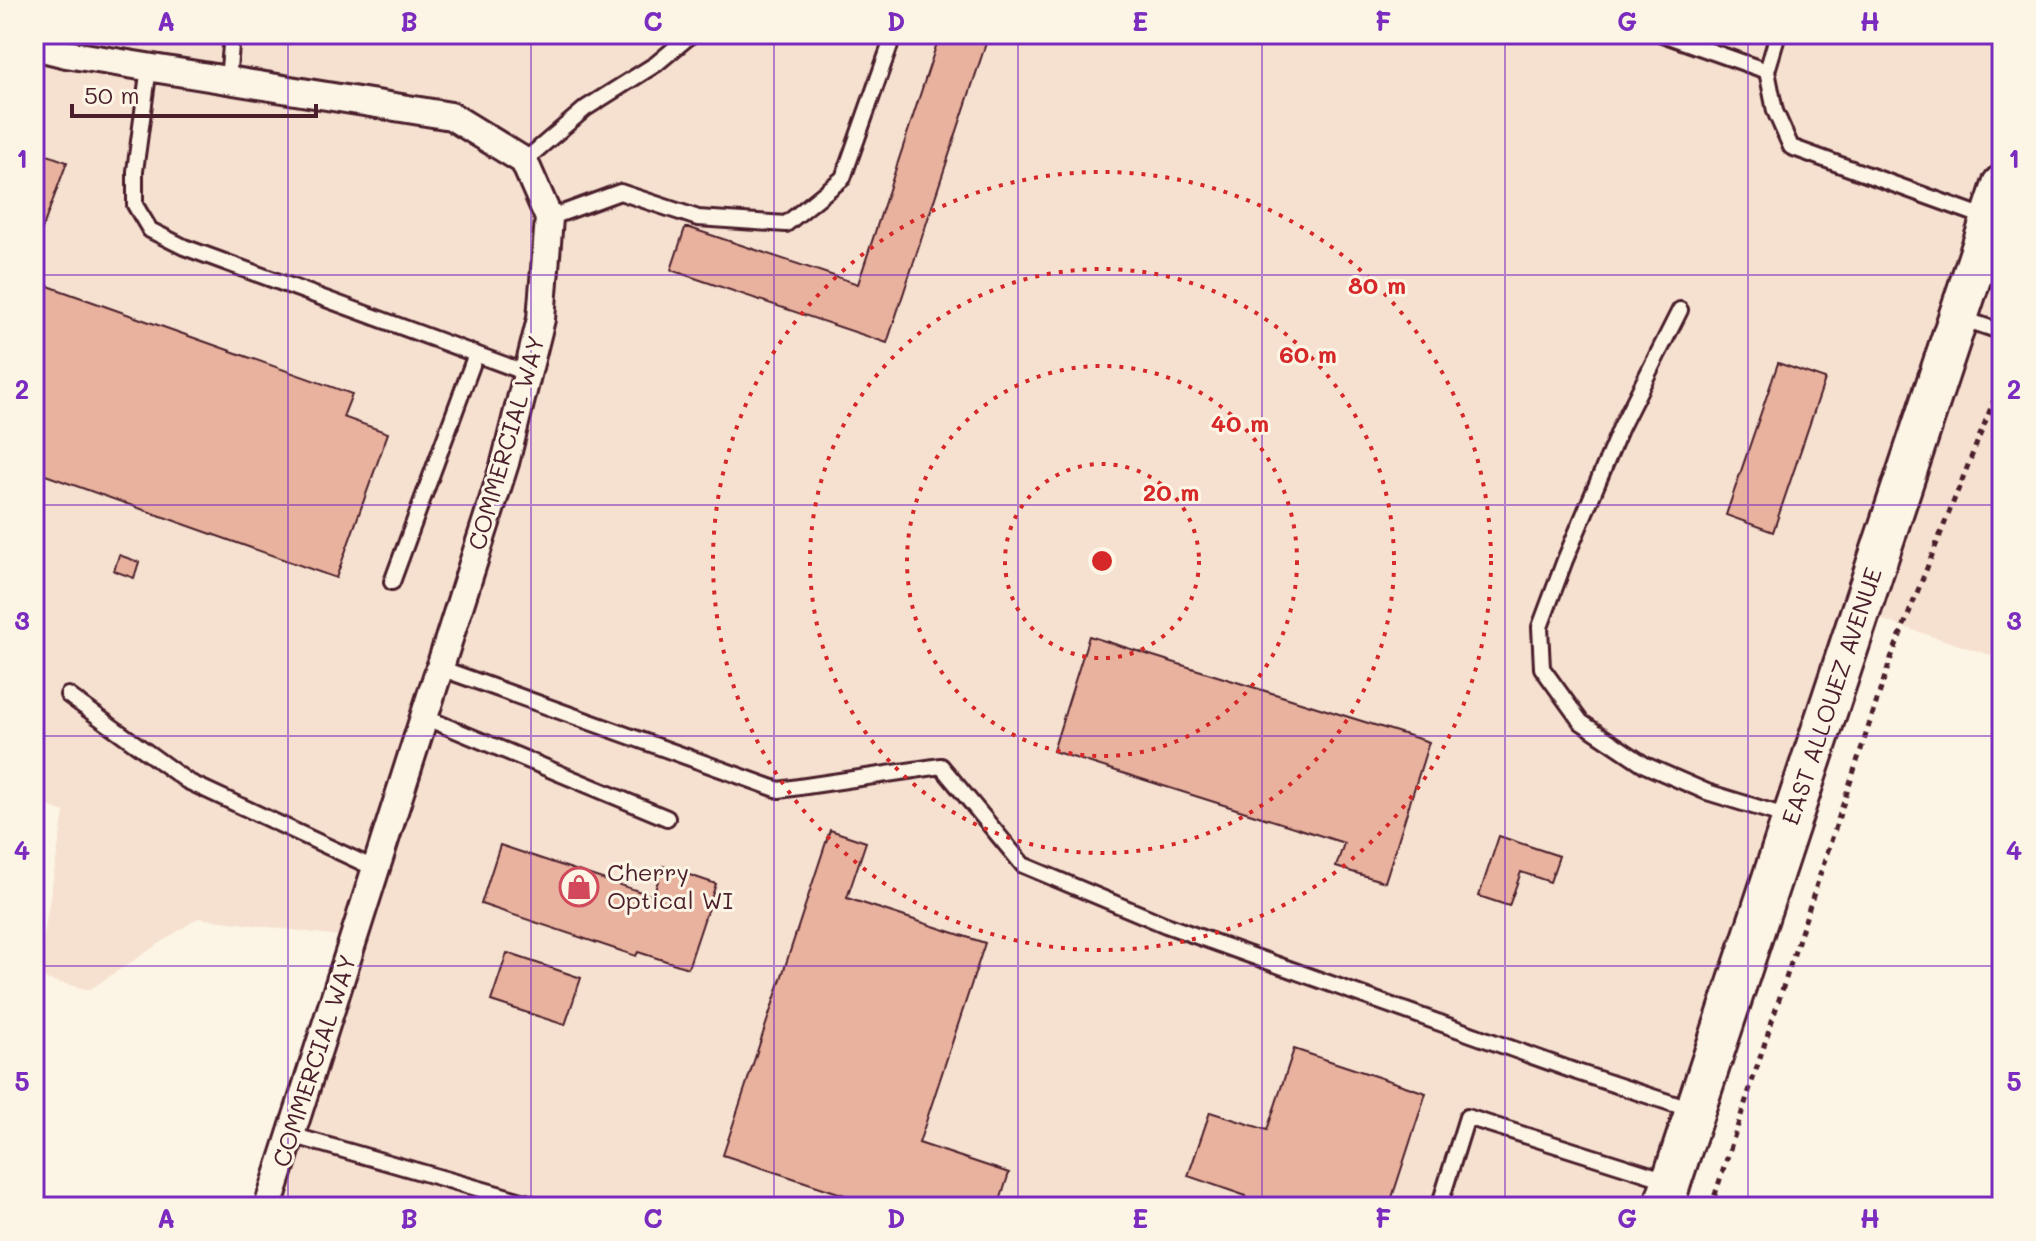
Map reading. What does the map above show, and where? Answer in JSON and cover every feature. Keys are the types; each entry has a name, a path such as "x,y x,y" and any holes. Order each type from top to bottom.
{"street":[{"path":"34,46 451,116 524,161"},
{"name":"COMMERCIAL WAY","path":"268,1207 505,463 541,319 549,218 524,161"},
{"name":"EAST ALLOUEZ AVENUE","path":"1668,1194 1996,202"}],"lane":[{"path":"228,80 232,34"},
{"path":"524,161 586,108 656,64 692,34"},
{"path":"549,218 620,192 698,218 786,224 843,178 894,34"},
{"path":"1662,34 1767,71"},
{"path":"1778,34 1767,71 1775,111 1791,147 1996,202"},
{"path":"149,67 135,171 135,205 150,230 184,247 527,373"},
{"path":"1680,310 1621,427 1565,560 1540,627 1542,668 1581,722 1645,765 1707,792 1792,818"},
{"path":"1958,317 2002,332"},
{"path":"392,582 476,354"},
{"path":"440,668 779,790 941,766 1023,865 1166,925 1695,1111"},
{"path":"68,695 187,781 376,869"},
{"path":"424,717 667,818"},
{"path":"1439,1207 1467,1117 1668,1194"},
{"path":"291,1135 543,1207"}],"path":[{"path":"1711,1207 1891,658 2002,380"}],"shaded area":[{"path":"34,34 2002,34 2002,659 1861,613 1663,1207 268,1207 354,938 198,918 89,990 37,977 64,812 34,801"}],"building":[{"path":"940,34 989,34 887,343 671,270 685,228 690,228 858,284"},
{"path":"34,150 67,162 34,251"},
{"path":"34,281 352,394 343,417 388,433 336,578 34,471"},
{"path":"1778,363 1825,379 1773,532 1726,515"},
{"path":"119,555 139,562 134,578 114,571"},
{"path":"1089,636 1429,742 1385,882 1336,867 1344,843 1053,751"},
{"path":"830,830 866,842 847,898 985,943 919,1143 1009,1173 998,1207 881,1207 723,1155"},
{"path":"1499,836 1559,856 1550,882 1521,872 1509,906 1479,896"},
{"path":"500,845 653,896 663,866 716,884 688,968 638,952 636,956 481,904"},
{"path":"507,953 581,978 565,1025 491,1001"},
{"path":"1294,1049 1426,1093 1389,1207 1243,1207 1246,1196 1188,1176 1210,1112 1267,1130"}],"place":[{"name":"Cherry Optical WI","path":"579,887"}]}
